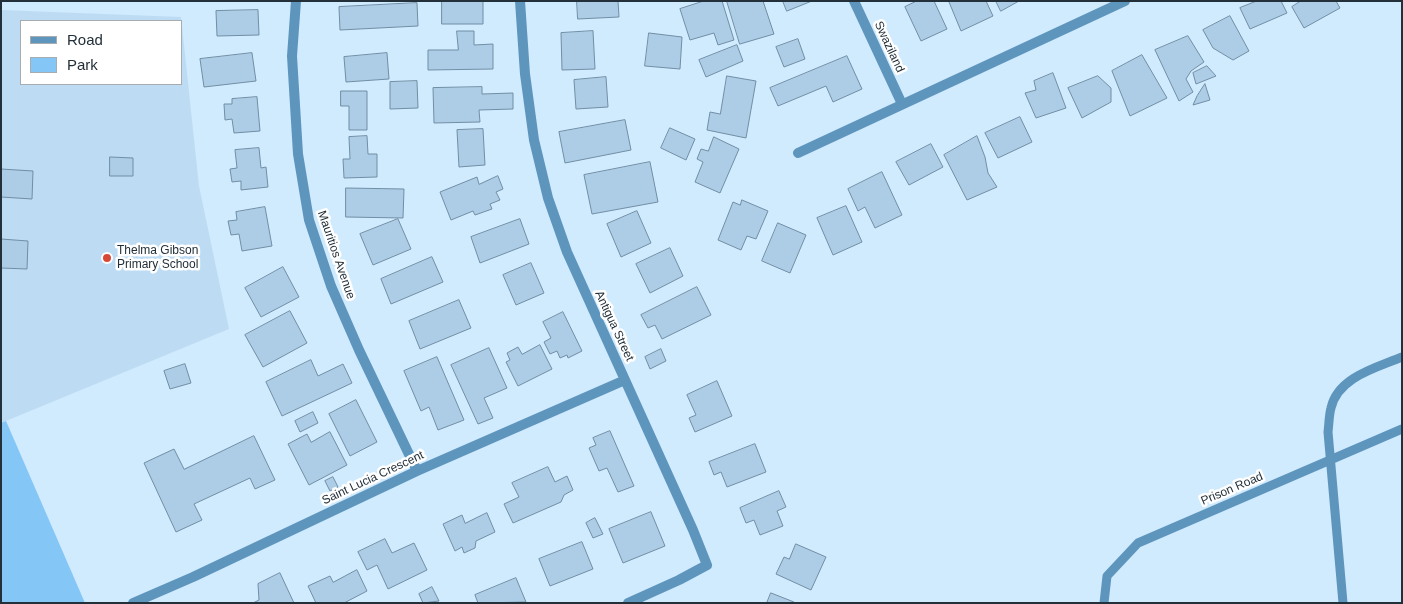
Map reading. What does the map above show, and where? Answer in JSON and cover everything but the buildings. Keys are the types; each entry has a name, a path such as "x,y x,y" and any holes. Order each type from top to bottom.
{"street":[{"name":"Mauritios Avenue","path":"296,1 292,56 298,154 309,220 335,294 359,350 417,471"},
{"name":"Antigua Street","path":"520,1 525,74 534,140 548,198 567,252 693,530 707,565 628,603"},
{"name":"Swaziland","path":"854,1 902,104"},
{"path":"798,153 1125,1"},
{"name":"Saint Lucia Crescent","path":"133,603 193,577 417,471 625,380"}],"lane":[{"path":"1344,603 1328,432 1331,407 1342,386 1358,376 1402,357"},
{"name":"Prison Road","path":"1104,603 1107,576 1138,543 1402,430"}],"shaded area":[{"name":"Thelma Gibson Primary School","path":"1,10 181,17 181,20 20,20 20,85 182,85 182,26 199,186 229,329 1,423"}],"green space":[{"path":"6,421 85,603 1,603 1,423"}],"place":[{"name":"Thelma Gibson Primary School","path":"107,258"}]}
